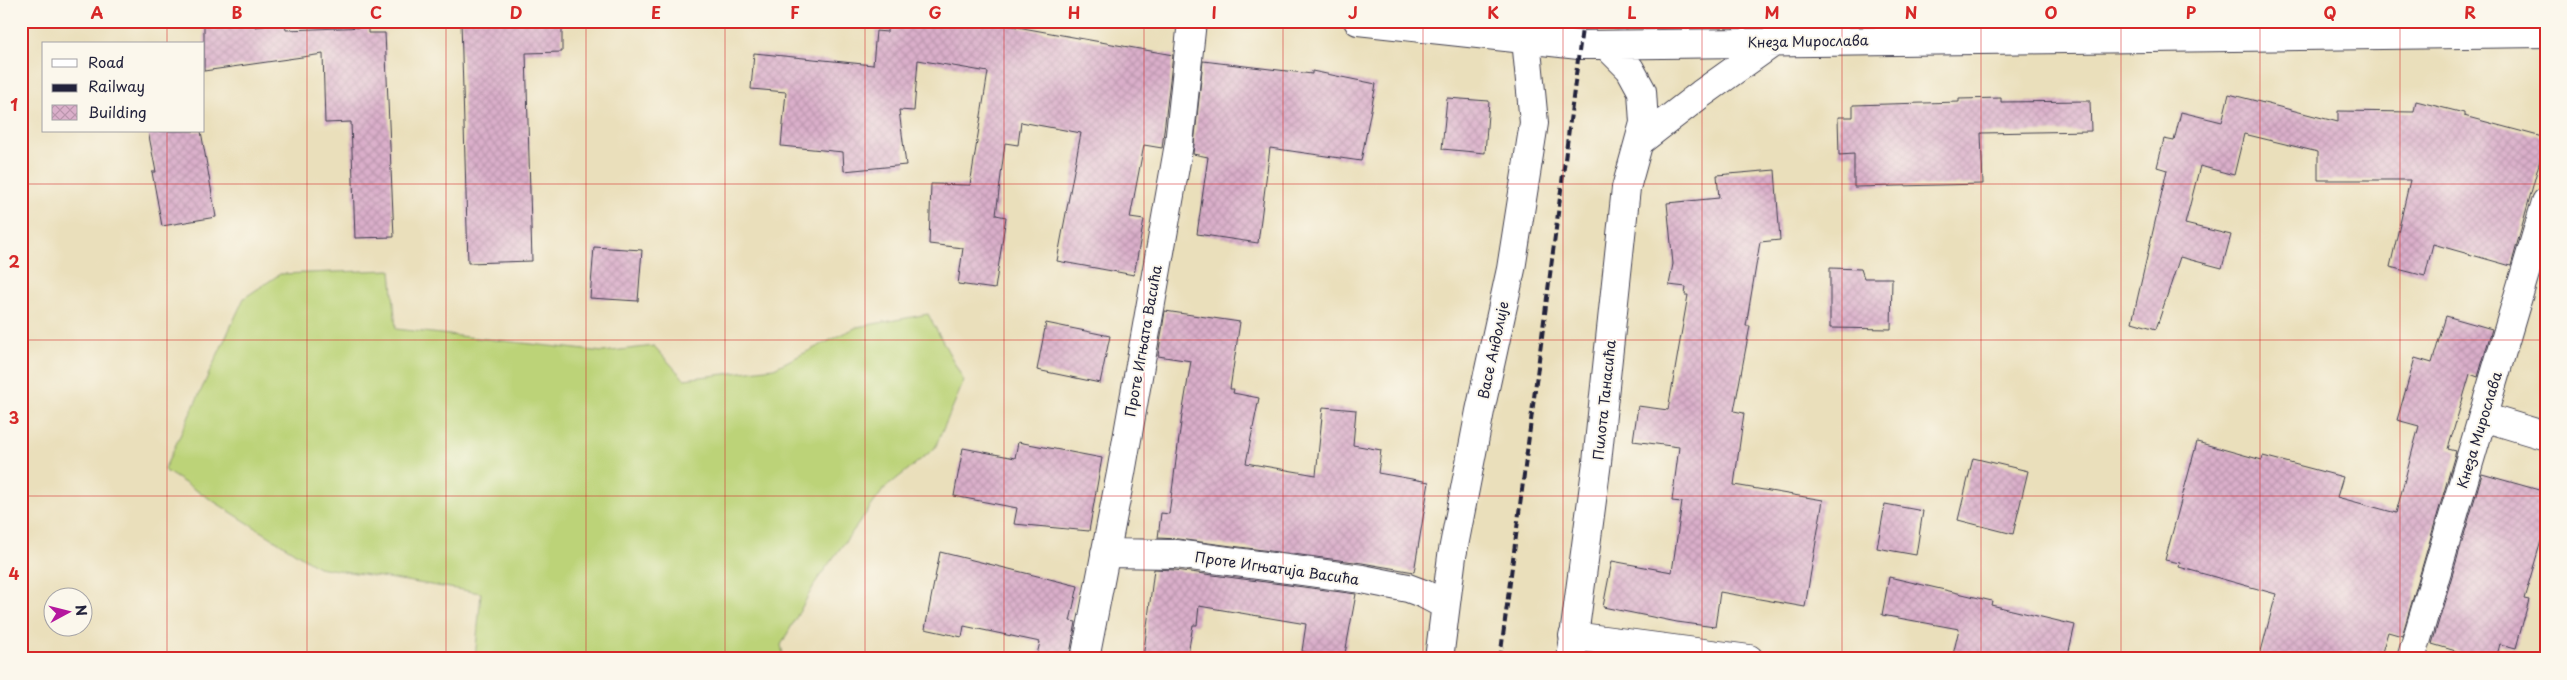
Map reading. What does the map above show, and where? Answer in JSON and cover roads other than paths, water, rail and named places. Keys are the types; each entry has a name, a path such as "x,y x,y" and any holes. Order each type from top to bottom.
{"street":[{"name":"Проте Игњата Васића","path":"1085,659 1179,144 1192,21"},
{"name":"Кнеза Мирослава","path":"1358,21 1579,45 2546,33"},
{"name":"Васе Андолије","path":"1439,659 1445,605 1464,490 1511,268 1534,122 1526,40"},
{"path":"1639,142 1701,94 1774,42"},
{"name":"Пилота Танасића","path":"1572,648 1597,462 1626,188 1644,123 1642,91 1630,68 1606,45"},
{"name":"Кнеза Мирослава","path":"2411,659 2546,202"},
{"path":"2483,417 2546,436"},
{"name":"Проте Игњатија Васића","path":"1105,553 1176,554 1362,579 1408,588 1445,605"},
{"path":"1572,648 1749,659"}],"railway":[{"path":"1500,659 1583,21"}]}
